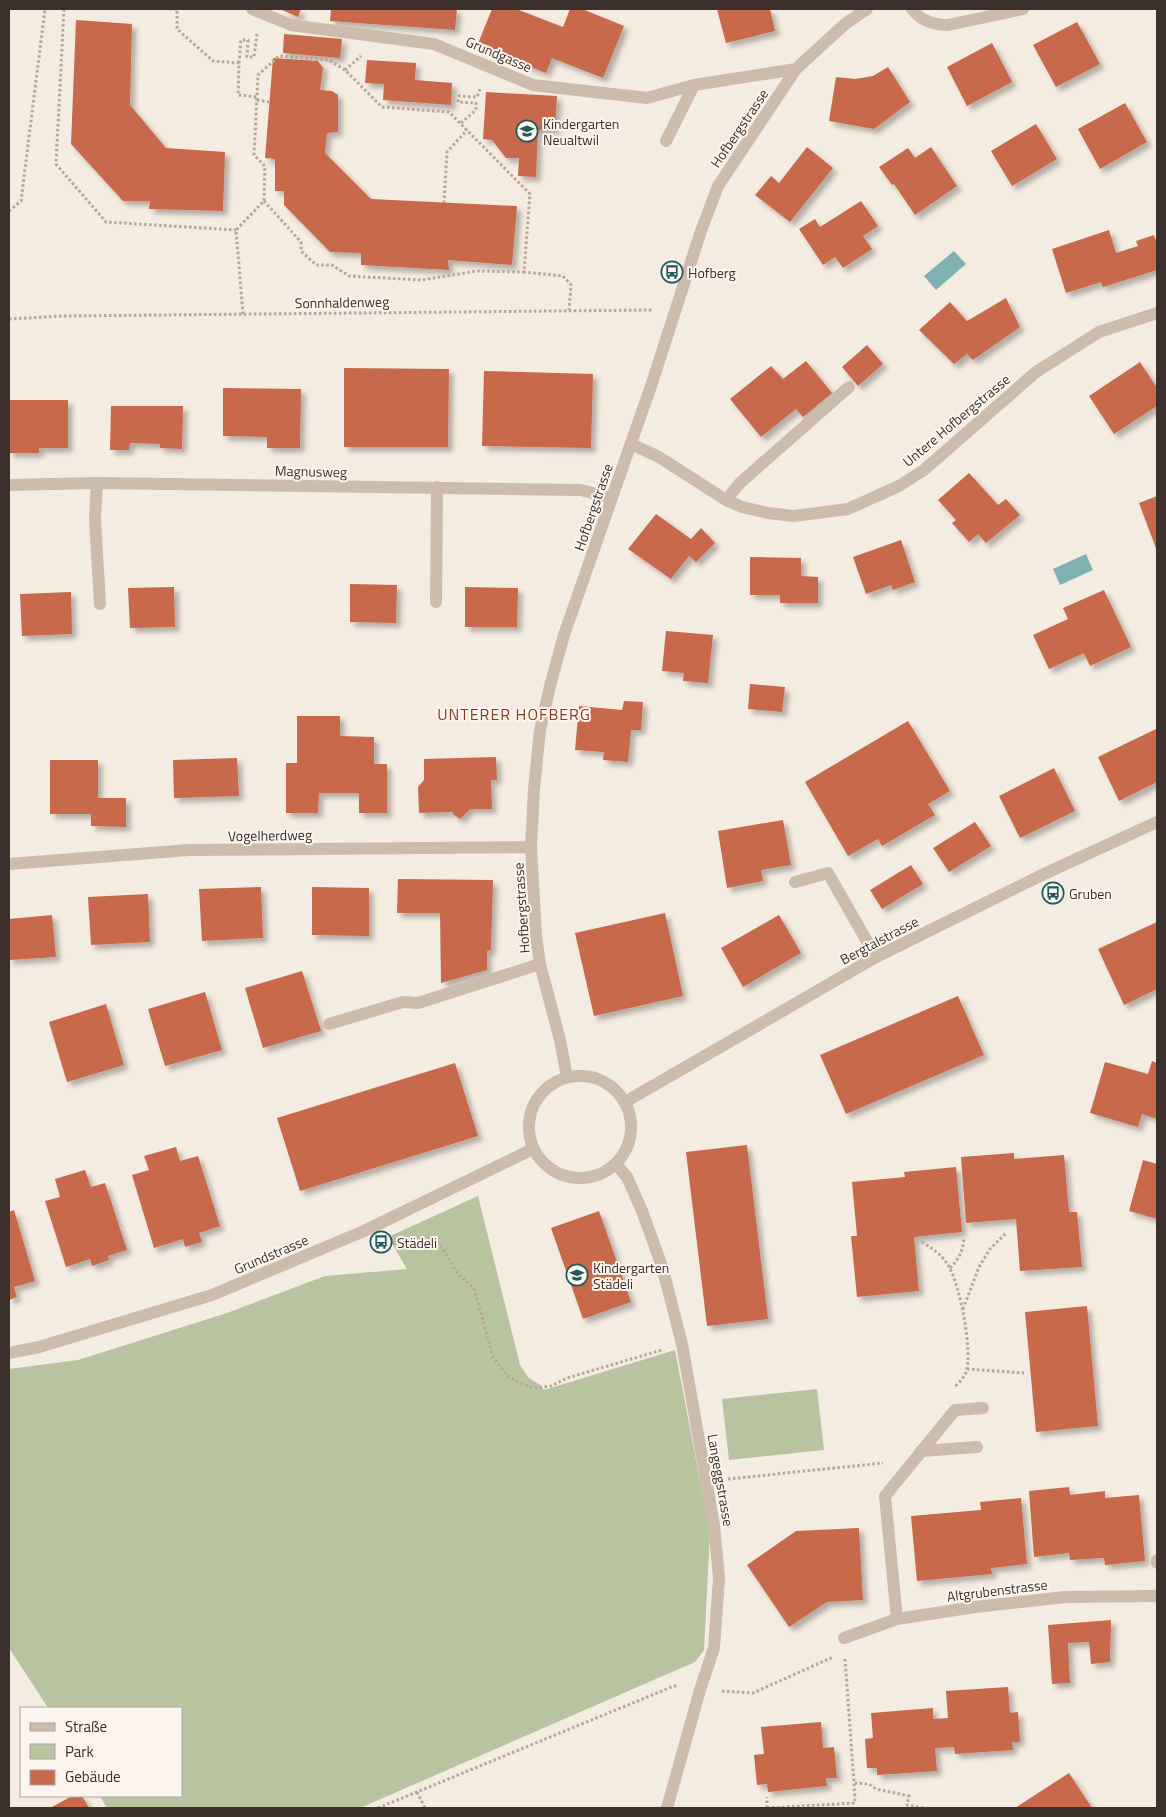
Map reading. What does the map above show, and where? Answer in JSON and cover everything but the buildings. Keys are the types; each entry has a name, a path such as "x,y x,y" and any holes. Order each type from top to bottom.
{"street":[{"name":"Hofbergstrasse","path":"566,1077 560,1040 540,964 536,936 531,847 539,740 550,686 564,636 718,186 796,69 845,24 867,9"},
{"path":"912,9 920,18 928,23 948,25 1022,9"},
{"name":"Grundgasse","path":"256,10 291,26 434,44 532,85 647,98 694,85 796,69"},
{"path":"666,141 694,85"},
{"name":"Untere Hofbergstrasse","path":"631,444 658,457 726,500 742,507 794,516 848,509 899,486 924,470 1036,372 1098,332 1157,313"},
{"path":"726,500 740,483 849,387"},
{"path":"96,483 95,519 100,604"},
{"name":"Magnusweg","path":"9,485 96,483 581,490 612,498"},
{"path":"436,602 437,487"},
{"name":"Bergtalstrasse","path":"625,1102 876,957 1044,874 1157,822"},
{"name":"Vogelherdweg","path":"9,864 189,850 531,847"},
{"path":"795,882 828,873 876,957"},
{"path":"329,1024 403,1002 418,1003 540,964"},
{"path":"584,1075 600,1079 615,1089 625,1102 630,1118 631,1133 626,1148 616,1164 603,1173 587,1178 570,1178 555,1172 542,1162 533,1149 528,1134 528,1119 533,1105 541,1092 553,1083 566,1077 584,1075"},
{"name":"Grundstrasse","path":"9,1353 39,1347 212,1295 364,1232 533,1149"},
{"name":"Langeggstrasse","path":"616,1164 627,1178 642,1211 662,1266 682,1344 707,1480 719,1578 714,1648 700,1690 667,1808"},
{"path":"897,1619 885,1496 955,1410 983,1408"},
{"path":"922,1451 977,1447"},
{"name":"Altgrubenstrasse","path":"844,1638 897,1619 975,1607 1065,1597 1157,1596"}],"path":[{"path":"9,211 21,200 45,9"},
{"path":"64,9 56,164 106,222 236,230"},
{"path":"170,9 177,10 177,28 212,61 239,63"},
{"path":"256,10 254,57 247,56 248,40 241,40 238,95 269,102"},
{"path":"243,314 236,230 264,201 265,166 254,155 258,76 279,56 329,60 345,70 382,107 449,112 530,194 524,272"},
{"path":"461,123 476,110 476,103 458,102 459,96 477,97"},
{"path":"444,203 447,152 467,130"},
{"path":"264,201 301,242 301,251 316,265 332,264 350,276 422,280 477,271 524,272 563,276 571,285 569,310"},
{"name":"Sonnhaldenweg","path":"9,319 63,316 676,310"},
{"path":"963,1310 982,1263 990,1249 1006,1233"},
{"path":"388,1244 424,1238 431,1239 441,1246 458,1274 474,1288 492,1357 507,1375 520,1383 534,1388 551,1386 567,1378 682,1344"},
{"path":"950,1268 958,1260 964,1238"},
{"path":"922,1242 944,1258 956,1281 963,1310 968,1355 967,1369 965,1375 954,1388 955,1410"},
{"path":"967,1369 1015,1374 1024,1373"},
{"path":"707,1480 883,1463"},
{"path":"767,1797 767,1808 855,1803 844,1638"},
{"path":"378,1808 674,1686 700,1690 753,1693 844,1651"},
{"path":"854,1783 869,1784 876,1789 909,1796 908,1805 923,1808"},
{"path":"417,1792 425,1808"}],"green space":[{"path":"478,1196 520,1365 529,1378 539,1384 544,1390 675,1350 710,1533 704,1650 695,1662 360,1808 107,1808 101,1797 182,1797 182,1707 47,1707 9,1648 9,1369 78,1360 227,1313 325,1276 407,1269 388,1237"},
{"path":"817,1389 824,1450 729,1460 722,1399"}],"water":[{"path":"954,251 966,264 936,290 924,276"},
{"path":"1086,554 1093,570 1060,585 1053,569"}],"place":[{"name":"Kindergarten Neualtwil","path":"527,131"},
{"name":"Hofberg","path":"672,272"},
{"name":"Gruben","path":"1053,893"},
{"name":"Städeli","path":"381,1242"},
{"name":"Kindergarten Städeli","path":"577,1275"}],"district":[{"name":"UNTERER HOFBERG","path":"514,714"}]}
